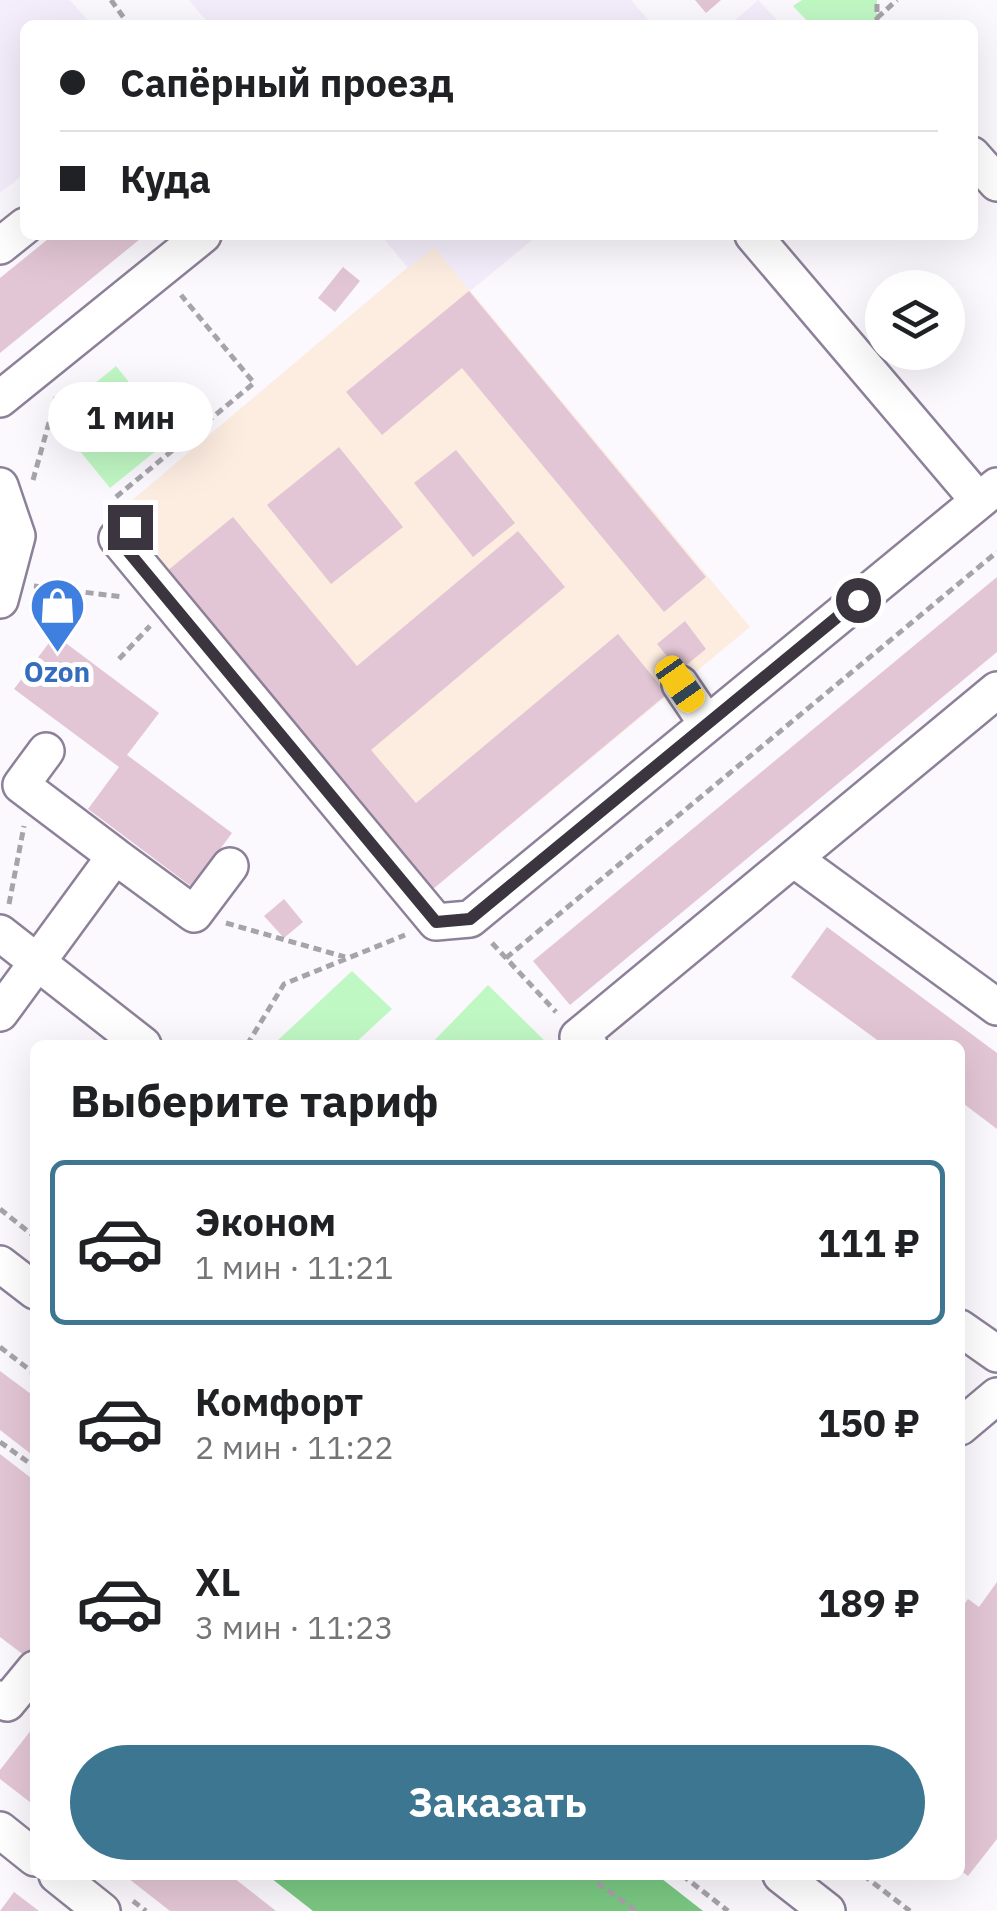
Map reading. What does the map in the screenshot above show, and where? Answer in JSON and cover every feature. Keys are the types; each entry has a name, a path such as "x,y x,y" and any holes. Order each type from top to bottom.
{"street":[{"path":"978,162 997,183"},
{"path":"0,246 20,230"},
{"path":"0,400 198,240"},
{"path":"120,514 117,538 453,921 708,724 988,493 757,240"},
{"path":"0,486 17,536 3,591"},
{"path":"680,684 708,724"},
{"path":"585,1040 997,690"},
{"path":"46,751 21,784 194,914 230,866"},
{"path":"0,1013 114,856"},
{"path":"794,859 997,1007"},
{"path":"2,935 137,1040"},
{"path":"965,1332 997,1354"},
{"path":"965,1424 997,1396"},
{"path":"2,1705 30,1675"},
{"path":"0,1830 30,1854"},
{"path":"63,1880 102,1911"},
{"path":"787,1880 827,1911"}],"path":[{"path":"878,20 898,0"},
{"path":"120,514 254,383 161,270"},
{"path":"17,536 71,344"},
{"path":"506,958 997,552"},
{"path":"3,591 172,603"},
{"path":"120,660 172,603"},
{"path":"2,935 30,791"},
{"path":"194,914 348,958"},
{"path":"250,1040 284,984 453,921 506,958 583,1040"},
{"path":"0,1210 30,1233"},
{"path":"0,1347 30,1370"},
{"path":"0,1442 30,1464"},
{"path":"594,1880 636,1911"},
{"path":"688,1880 728,1911"},
{"path":"870,1880 910,1911"}],"shaded area":[{"path":"0,0 70,0 88,20 20,20 20,177 0,193"},
{"path":"189,0 631,0 648,20 206,20"},
{"path":"758,0 777,20 736,20"},
{"path":"385,240 532,240 470,291 434,247 408,268"},
{"path":"433,246 750,627 433,889 117,513"}],"green space":[{"path":"802,0 877,0 877,20 806,20 793,6"},
{"path":"116,366 173,437 110,488 53,418"},
{"path":"352,971 392,1009 358,1040 278,1040"},
{"path":"488,985 544,1040 435,1040"},
{"path":"273,1880 663,1880 703,1911 313,1911"}],"building":[{"path":"695,0 721,0 706,13"},
{"path":"47,240 139,240 0,353 0,278"},
{"path":"343,267 360,281 335,312 318,298"},
{"path":"469,291 706,577 664,612 462,368 382,435 346,392"},
{"path":"339,447 403,527 331,584 267,505"},
{"path":"456,450 515,523 473,557 414,483"},
{"path":"233,517 357,666 518,531 565,587 371,750 416,803 618,634 667,694 433,889 167,571"},
{"path":"997,577 997,652 570,1005 533,961"},
{"path":"685,621 706,649 679,671 657,644"},
{"path":"55,635 159,713 127,755 232,833 192,887 88,809 119,767 14,689"},
{"path":"284,899 303,922 284,938 264,916"},
{"path":"827,927 997,1053 997,1129 965,1105 965,1040 877,1040 791,977"},
{"path":"0,1371 30,1393 30,1453 0,1430"},
{"path":"0,1454 30,1477 30,1660 0,1637"},
{"path":"997,1582 997,1839 968,1876 965,1603 968,1599 979,1607"},
{"path":"30,1731 30,1802 0,1779 0,1770"},
{"path":"130,1880 236,1880 276,1911 170,1911"},
{"path":"14,1892 39,1911 0,1911"}],"place":[{"name":"Ozon","path":"57,655"}],"route":[{"path":"130,527 117,538 436,922 470,919 858,600"}]}
